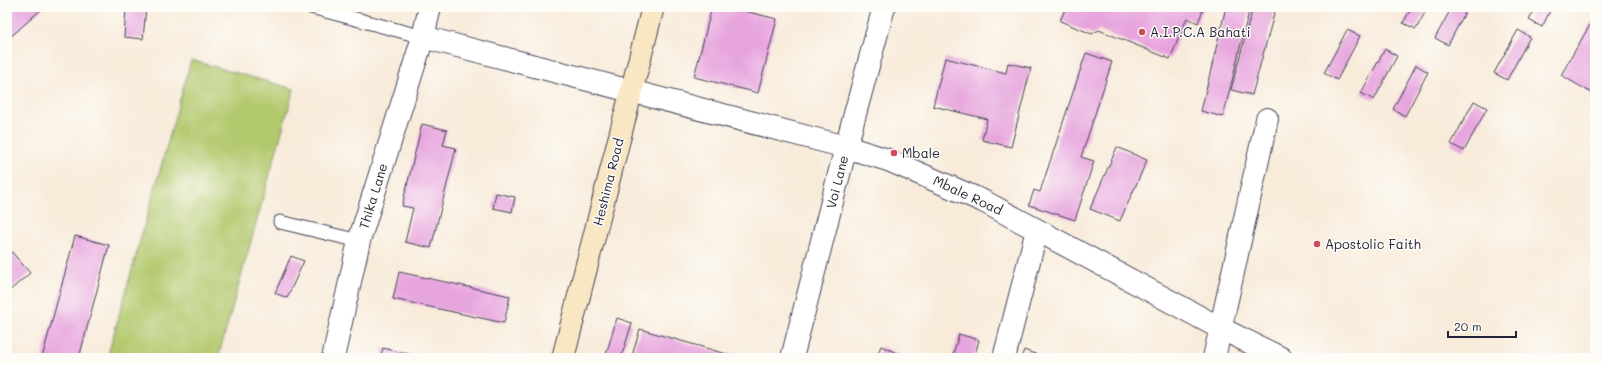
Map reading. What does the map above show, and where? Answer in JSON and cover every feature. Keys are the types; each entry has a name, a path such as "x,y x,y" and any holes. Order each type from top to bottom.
{"street":[{"path":"423,37 430,7"},
{"name":"Heshima Road","path":"563,358 653,7"},
{"name":"Voi Lane","path":"792,358 846,147 884,7"},
{"name":"Mbale Road","path":"423,37 846,147 888,160 983,201 1220,328 1281,358"},
{"name":"Thika Lane","path":"333,358 359,241 423,37"},
{"path":"1214,358 1267,119"},
{"path":"1004,358 1037,230"}],"lane":[{"path":"311,7 423,37"},
{"path":"280,222 359,241"}],"green space":[{"path":"191,60 294,89 218,358 107,358"}],"building":[{"path":"7,7 44,7 7,40"},
{"path":"126,7 146,7 143,39 124,37"},
{"path":"712,7 728,7 777,19 758,93 694,77"},
{"name":"A.I.P.C.A Bahati","path":"1066,7 1204,7 1198,23 1187,18 1170,59 1099,30 1092,34 1060,21"},
{"path":"1226,7 1250,7 1223,117 1201,111"},
{"path":"1253,7 1276,7 1252,95 1231,90"},
{"path":"1412,7 1428,7 1416,29 1403,23"},
{"path":"1452,7 1468,7 1448,45 1435,38"},
{"path":"1536,7 1552,7 1542,27 1529,20"},
{"path":"1595,16 1595,95 1561,75"},
{"path":"1347,30 1360,36 1337,80 1324,73"},
{"path":"1518,30 1530,37 1507,80 1494,73"},
{"path":"1385,49 1397,56 1374,100 1361,93"},
{"path":"1086,53 1112,62 1081,157 1094,161 1075,220 1029,205 1034,190 1040,192"},
{"path":"945,58 1006,73 1008,63 1031,68 1011,147 982,140 987,119 933,106"},
{"path":"1416,65 1428,72 1405,116 1393,109"},
{"path":"1474,101 1487,108 1464,151 1451,144"},
{"path":"422,124 447,130 443,145 456,148 431,248 405,242 413,208 402,206"},
{"path":"1117,147 1147,160 1120,221 1090,209"},
{"path":"496,193 515,197 512,212 493,208"},
{"path":"75,236 109,245 79,358 42,358"},
{"path":"10,250 30,273 7,293 7,252"},
{"path":"291,256 304,261 287,298 275,293"},
{"path":"399,272 510,296 504,323 393,299"},
{"path":"617,318 632,323 621,358 605,358"},
{"path":"640,329 740,358 638,358 632,356"},
{"path":"959,334 979,340 974,358 952,358"},
{"path":"881,346 899,354 897,358 876,358"},
{"path":"383,348 421,357 421,358 380,358"},
{"path":"1024,350 1046,358 1021,358"}],"place":[{"name":"A.I.P.C.A Bahati","path":"1142,32"},
{"name":"Mbale","path":"894,153"},
{"name":"Apostolic Faith","path":"1317,244"}]}
